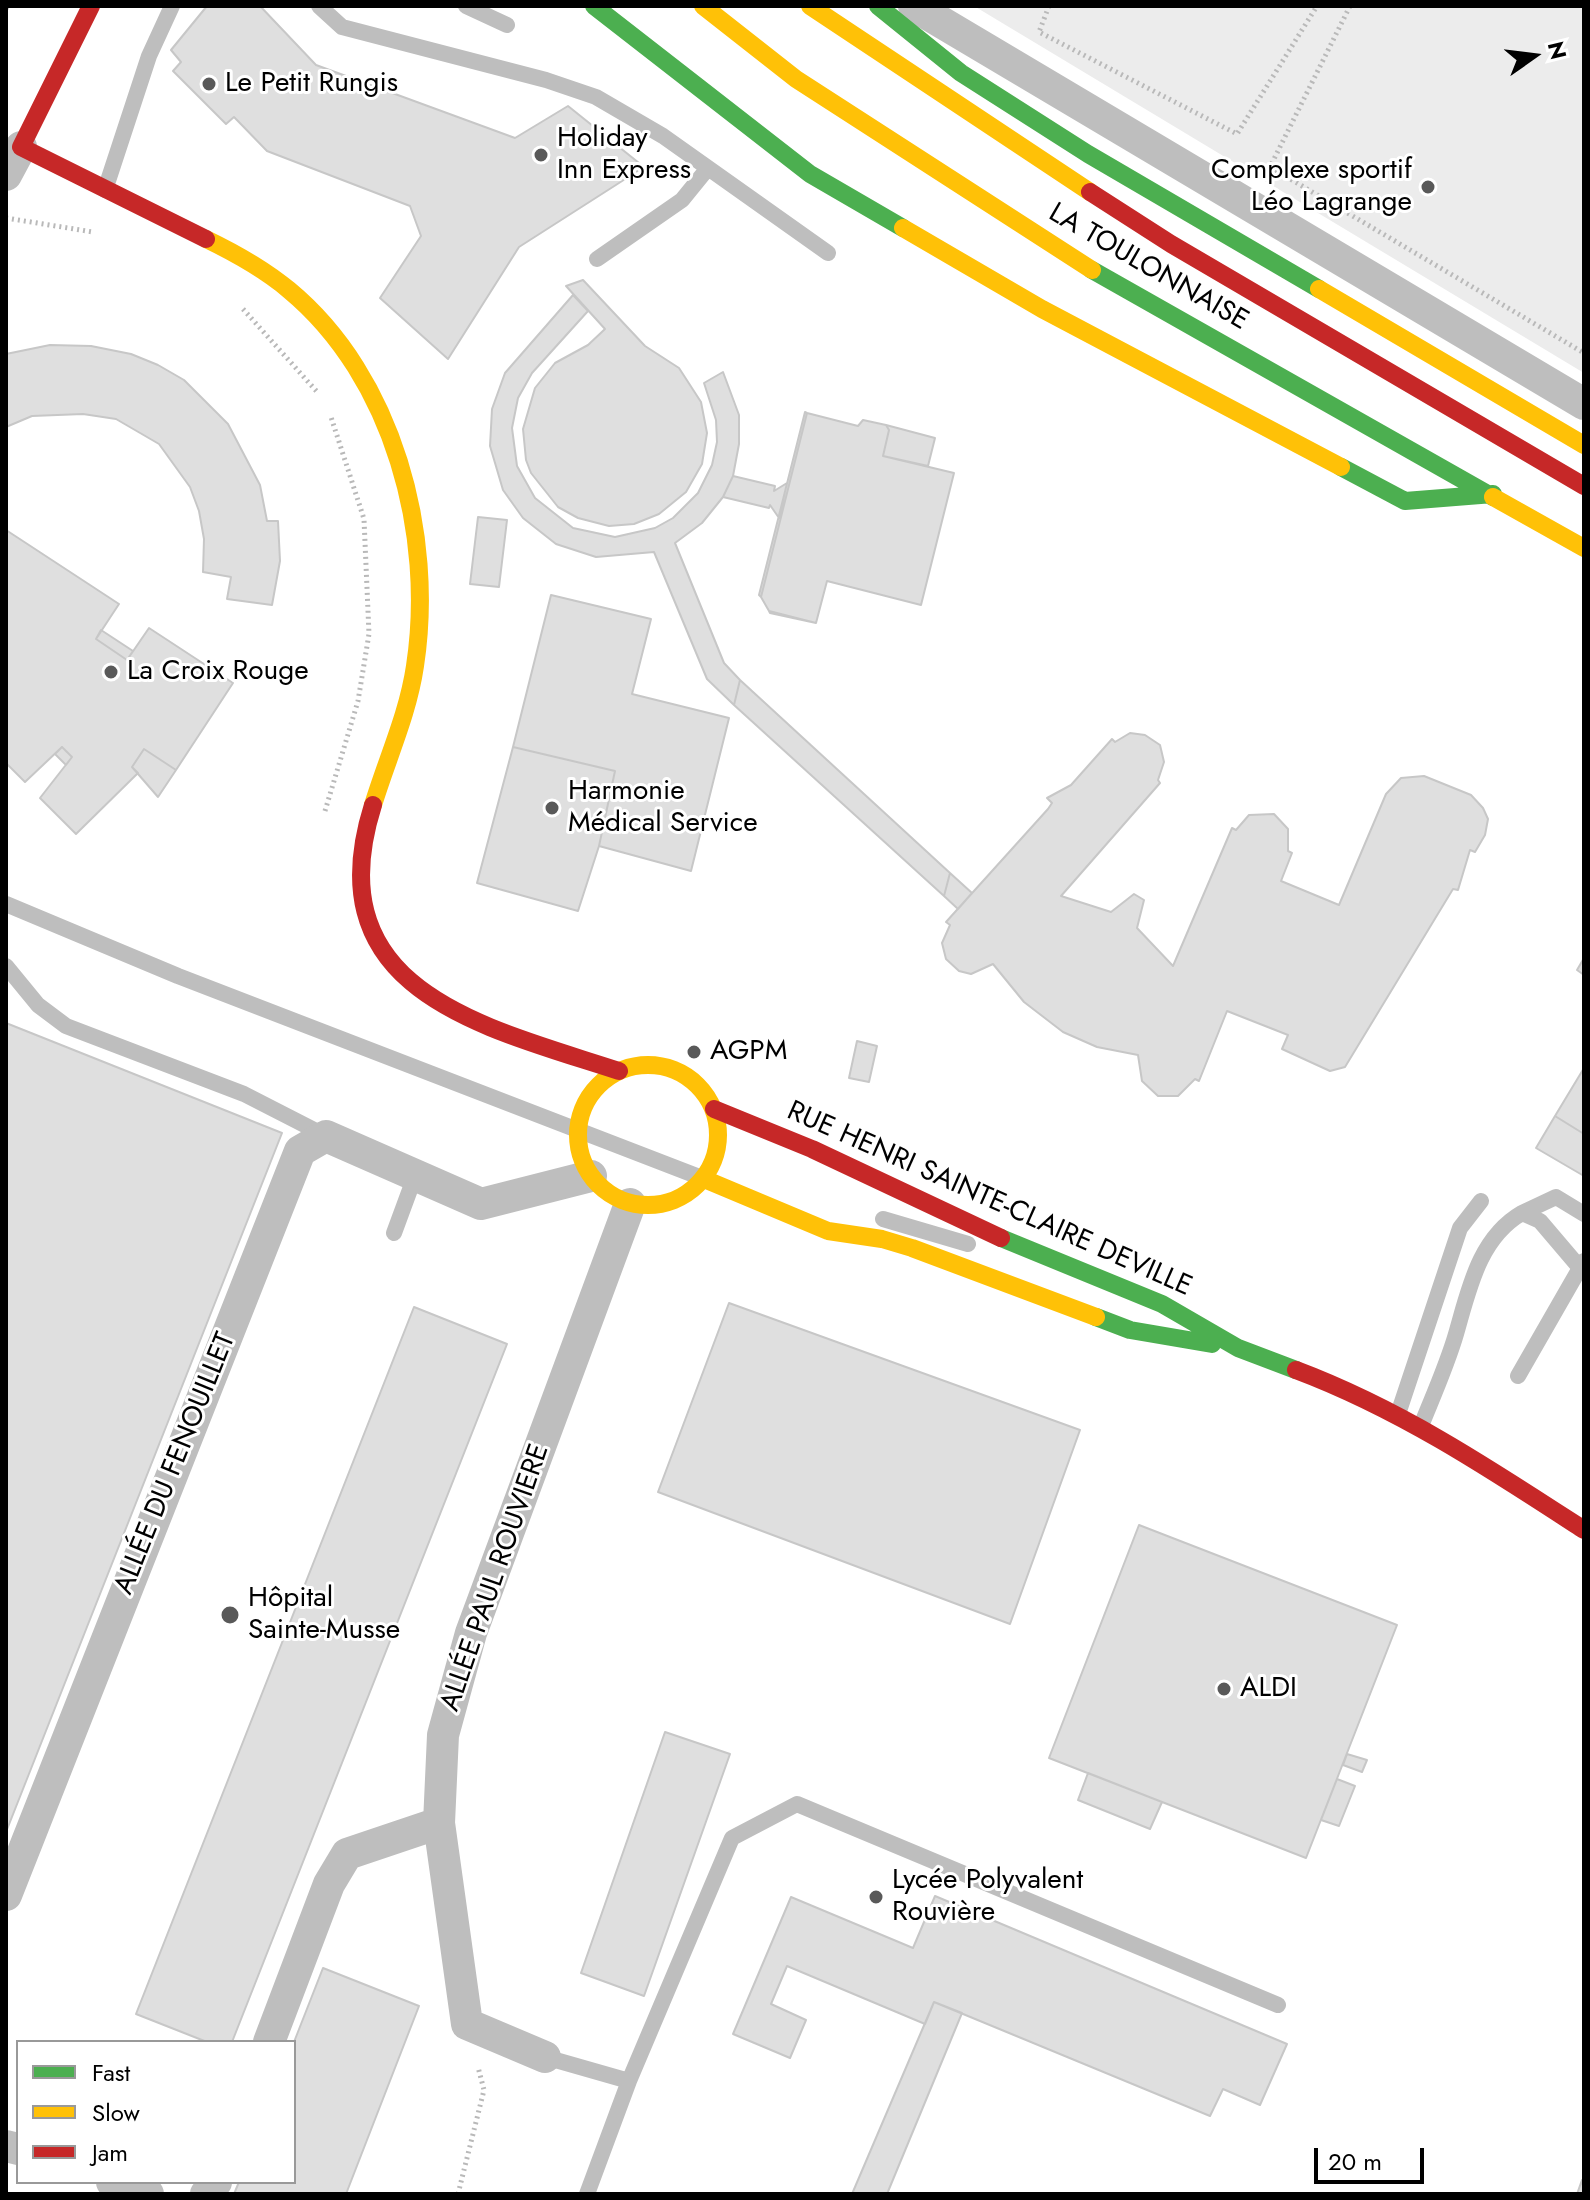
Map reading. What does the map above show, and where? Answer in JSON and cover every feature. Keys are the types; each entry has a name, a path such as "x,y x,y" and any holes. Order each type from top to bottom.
{"main road":[{"path":"91,6 21,147 104,191 230,251 273,278 305,305 340,347 368,396 391,443 407,493 419,554 420,612 413,679 367,826 358,867 367,917 391,961 425,996 459,1015 619,1071"},
{"path":"594,6 810,174 1042,309 1405,501 1493,494"},
{"name":"LA TOULONNAISE","path":"703,6 796,79 1072,259 1584,548"},
{"name":"LA TOULONNAISE","path":"810,6 963,111 1171,244 1584,486"},
{"path":"878,6 961,73 1088,154 1584,445"},
{"path":"530,1042 550,1067"},
{"path":"567,1089 580,1120 583,1161 591,1176 608,1193 630,1204 663,1205 679,1199 704,1179 717,1145 714,1109 702,1089 685,1075 664,1066 641,1065 619,1071 591,1094 580,1120"},
{"name":"RUE HENRI SAINTE-CLAIRE DEVILLE","path":"714,1109 812,1149 1041,1256 1162,1304 1238,1348 1339,1386 1421,1427 1584,1530"},
{"name":"RUE HENRI SAINTE-CLAIRE DEVILLE","path":"704,1179 828,1231 882,1239 912,1248 1130,1330 1238,1348"}],"street":[{"path":"914,6 1584,404"},
{"path":"6,175 21,147"},
{"path":"326,1136 481,1204 591,1176"},
{"name":"ALLÉE DU FENOUILLET","path":"6,1895 300,1151 326,1136"},
{"name":"ALLÉE PAUL ROUVIERE","path":"467,2024 439,1823 443,1735 471,1633 630,1204"},
{"path":"270,2040 329,1884 347,1854 439,1823"},
{"path":"467,2024 545,2057"},
{"path":"118,2184 148,2194"}],"lane":[{"path":"104,191 149,56 172,6"},
{"path":"319,6 342,27 546,80 596,97 663,136 828,253"},
{"path":"466,6 507,25"},
{"path":"597,259 682,200 708,168"},
{"path":"6,904 178,976 580,1120 704,1179 826,1215 906,1223 975,1246 1041,1256"},
{"path":"6,966 38,1005 66,1026 244,1094 326,1136"},
{"path":"394,1233 415,1176"},
{"path":"1421,1427 1478,1265 1494,1236 1522,1213 1556,1197 1584,1214"},
{"path":"1398,1415 1460,1228 1481,1201"},
{"path":"1518,1376 1582,1265 1540,1221 1522,1213"},
{"path":"587,2194 629,2081 732,1838 797,1804 1278,2005"},
{"path":"545,2057 629,2081"}],"path":[{"path":"1049,6 1039,32 1237,134 1317,6"},
{"path":"1350,6 1270,167 1584,353"},
{"path":"6,218 103,234"},
{"path":"235,300 327,403 364,519 369,634 358,701 324,816"},
{"path":"458,2194 484,2090 467,2024"}],"shaded area":[{"name":"Complexe sportif Léo Lagrange","path":"974,6 1584,6 1584,373"}],"building":[{"path":"207,6 260,6 316,65 515,138 568,106 644,167 519,247 448,359 380,298 421,236 410,206 267,151 234,117 226,124 173,71 181,62 171,50"},
{"path":"583,280 645,346 679,368 701,402 707,433 702,464 686,492 659,514 634,524 609,526 578,518 558,507 531,473 526,460 523,429 535,388 555,363 588,345 605,329 566,286"},
{"path":"573,295 588,311 532,373 518,398 512,428 517,466 535,498 573,528 615,537 655,528 673,518 698,493 712,465 717,442 716,420 704,383 723,372 739,415 739,444 733,476 723,497 702,523 675,543 724,663 740,680 734,705 707,679 654,552 596,557 556,544 523,518 503,490 490,446 492,409 505,373"},
{"path":"50,345 91,346 131,354 158,365 184,380 228,424 260,485 267,521 278,521 280,561 272,605 227,599 231,577 203,572 204,539 199,511 190,487 159,444 116,419 83,414 32,416 6,427 6,354"},
{"path":"807,413 761,597 759,595"},
{"path":"807,413 858,426 863,420 886,425 889,430 883,456 954,473 921,605 827,581 816,623 769,611 761,597"},
{"path":"886,425 935,438 928,466 883,456 889,430"},
{"path":"733,476 775,486 774,491 787,483 779,518 770,505 769,508 723,497"},
{"path":"478,517 507,520 499,587 470,584"},
{"name":"La Croix Rouge","path":"6,530 119,604 96,639 127,660 149,628 233,683 176,770 144,749 132,767 138,773 76,834 40,798 72,757 62,747 25,782 6,763"},
{"path":"551,595 651,619 632,694 729,718 691,871 599,846 615,771 513,747"},
{"path":"769,611 816,623 770,613"},
{"path":"101,630 133,651 127,660 96,639"},
{"path":"740,680 950,873 944,896 734,705"},
{"path":"1130,733 1145,735 1160,745 1164,762 1158,780 1160,783 1061,896 1111,912 1134,894 1144,900 1137,928 1173,966 1232,828 1236,830 1249,815 1274,814 1288,829 1288,851 1292,853 1281,881 1339,905 1386,794 1401,778 1424,776 1471,795 1483,808 1488,819 1485,835 1475,852 1470,850 1458,890 1453,889 1345,1067 1330,1071 1282,1049 1288,1035 1227,1011 1199,1081 1195,1079 1178,1096 1158,1096 1142,1081 1138,1055 1097,1047 1063,1032 1024,1002 993,964 971,974 959,971 946,959 942,943 950,925 946,922 1048,809 1052,803 1047,798 1071,785 1112,739 1115,742"},
{"path":"62,747 72,757 66,765 55,754"},
{"name":"Harmonie Médical Service","path":"513,747 615,771 599,846 578,911 477,883"},
{"path":"144,749 176,770 158,797 132,767"},
{"path":"950,873 972,893 958,909 944,896"},
{"path":"1584,958 1584,975 1577,970"},
{"path":"6,1023 282,1133 6,1832"},
{"path":"857,1041 877,1046 869,1082 849,1078"},
{"path":"1584,1068 1584,1134 1555,1116"},
{"path":"1555,1116 1584,1134 1584,1176 1536,1148"},
{"path":"729,1303 1080,1430 1010,1624 658,1492"},
{"path":"414,1307 507,1344 233,2040 202,2040 136,2014"},
{"name":"ALDI","path":"1139,1525 1397,1625 1306,1858 1049,1758"},
{"path":"665,1732 730,1754 644,1996 581,1973"},
{"path":"1347,1754 1367,1760 1362,1772 1343,1765"},
{"path":"1088,1773 1162,1802 1150,1829 1078,1800"},
{"path":"1337,1779 1355,1786 1339,1826 1321,1820"},
{"path":"935,1896 1287,2044 1260,2105 1223,2089 1210,2116 934,2002 925,2024 787,1966 771,2004 806,2020 790,2058 733,2034 791,1897 913,1948"},
{"path":"323,1968 419,2006 346,2194 234,2194 238,2184 296,2184 295,2040"},
{"path":"934,2002 962,2013 887,2194 852,2194"},
{"path":"1582,2180 1584,2194 1577,2194"}],"traffic: fast":[{"path":"594,6 810,174 903,228"},
{"path":"878,6 961,73 1088,154 1319,289"},
{"path":"1092,270 1493,497"},
{"path":"1341,467 1405,501 1493,494"},
{"path":"1001,1238 1162,1304 1238,1348 1296,1370"},
{"path":"1096,1317 1130,1330 1212,1344"}],"traffic: slow":[{"path":"703,6 796,79 1092,270"},
{"path":"810,6 1090,192"},
{"path":"903,228 1042,309 1341,467"},
{"path":"206,239 270,275 325,326 356,367 380,413 399,462 412,512 419,564 420,616 415,666 407,702 373,805"},
{"path":"1319,289 1584,445"},
{"path":"1493,497 1584,548"},
{"path":"648,1065 675,1070 698,1085 713,1108 718,1135 713,1162 698,1185 675,1200 648,1205 621,1200 598,1185 583,1162 578,1135 583,1108 598,1085 621,1070 648,1065"},
{"path":"704,1179 828,1231 882,1239 912,1248 1096,1317"}],"traffic: jam":[{"path":"91,6 21,147 206,239"},
{"path":"1090,192 1171,244 1584,486"},
{"path":"373,805 361,868 368,919 390,960 424,992 467,1017 516,1037 619,1071"},
{"path":"714,1109 812,1149 1001,1238"},
{"path":"1296,1370 1409,1422 1584,1530"}],"place":[{"name":"Le Petit Rungis","path":"209,84"},
{"name":"Holiday Inn Express","path":"541,155"},
{"name":"Complexe sportif Léo Lagrange","path":"1428,187"},
{"name":"La Croix Rouge","path":"111,672"},
{"name":"Harmonie Médical Service","path":"552,808"},
{"name":"AGPM","path":"694,1052"},
{"name":"Hôpital Sainte-Musse","path":"230,1615"},
{"name":"ALDI","path":"1224,1689"},
{"name":"Lycée Polyvalent Rouvière","path":"876,1897"}]}
